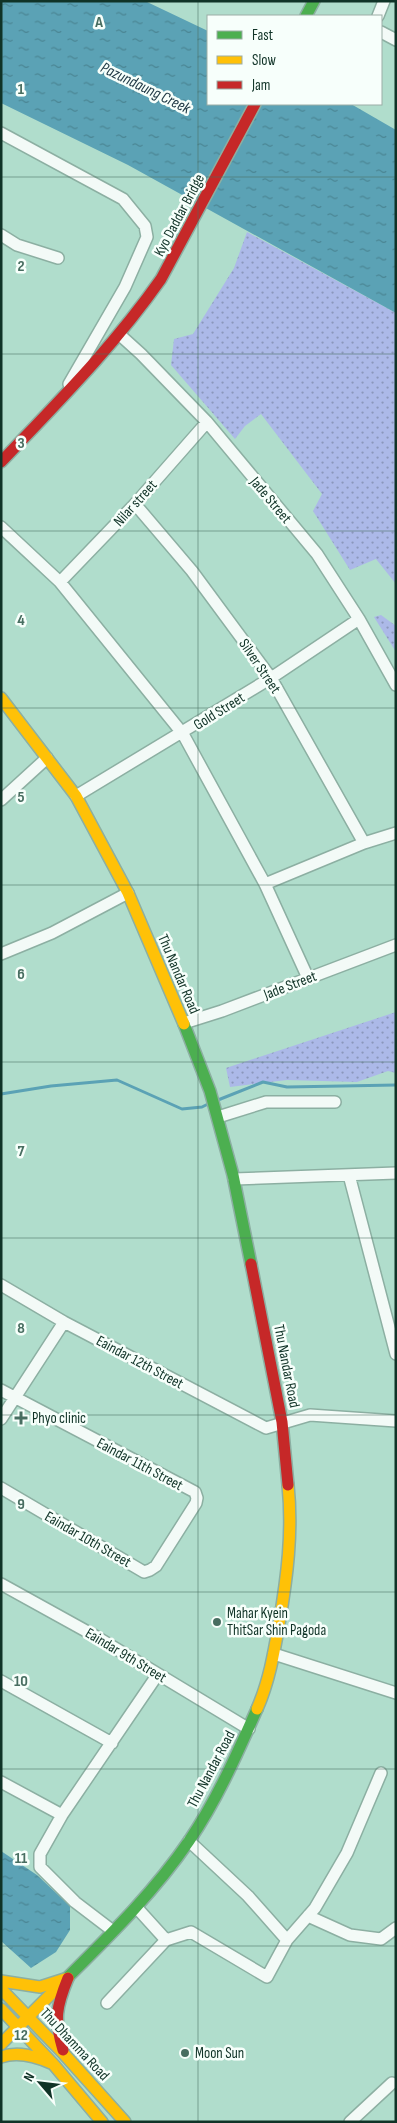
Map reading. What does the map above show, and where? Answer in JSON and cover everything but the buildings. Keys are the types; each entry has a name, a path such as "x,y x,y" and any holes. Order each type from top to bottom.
{"main road":[{"path":"307,15 314,1"},
{"name":"Kyo Daddar Bridge","path":"1,462 122,332 161,279 254,105"},
{"name":"Thu Nandar Road","path":"1,698 76,796 128,893 184,1023 210,1091 234,1179 282,1422 290,1503 288,1570 274,1654 262,1696 228,1774 189,1841 137,1908 1,2044"},
{"path":"1,1981 40,1987 68,1978"},
{"path":"64,2054 55,2027 56,2008 68,1978"},
{"name":"Thu Dhamma Road","path":"1,1989 64,2054 125,2122"},
{"name":"Thu Dhamma Road","path":"1,2009 54,2065 102,2122"},
{"path":"1,2057 8,2054 39,2057 54,2065"}],"street":[{"path":"378,15 384,1"},
{"path":"382,33 396,40"},
{"path":"1,133 123,200 145,226 147,237 125,287 60,399"},
{"path":"1,235 18,245 58,258"},
{"name":"Jade Street","path":"122,332 207,422 316,554 359,618 396,685"},
{"name":"Nilar street","path":"60,582 135,504 207,422"},
{"name":"Silver Street","path":"135,504 192,571 271,678 364,843"},
{"path":"1,527 60,582 183,734 266,884 308,978"},
{"name":"Gold Street","path":"76,796 183,734 271,678 359,618"},
{"path":"1,800 48,758"},
{"path":"266,884 364,843 396,832"},
{"path":"1,954 52,933 128,893"},
{"name":"Jade Street","path":"184,1023 222,1012 396,945"},
{"path":"217,1115 266,1102 335,1102"},
{"path":"234,1179 396,1173"},
{"path":"349,1175 396,1354"},
{"name":"Eaindar 12th Street","path":"1,1285 64,1322 266,1428 310,1415 396,1421"},
{"path":"1,1419 64,1322"},
{"name":"Eaindar 11th Street","path":"1,1390 194,1492 197,1498 196,1503 156,1566 150,1570"},
{"name":"Eaindar 10th Street","path":"1,1488 144,1572 150,1570"},
{"name":"Eaindar 9th Street","path":"1,1584 95,1636 249,1729"},
{"path":"274,1654 396,1693"},
{"path":"113,1931 76,1902 40,1867 40,1854 62,1815 158,1674"},
{"path":"1,1681 112,1742"},
{"path":"107,2002 166,1940 191,1932 267,1977 287,1940 315,1908 347,1853 381,1773"},
{"path":"1,1782 62,1815"},
{"path":"189,1841 248,1896 287,1940"},
{"path":"137,1908 166,1940"},
{"path":"308,1916 350,1934 381,1940 396,1928"},
{"path":"350,2122 392,2083"}],"shaded area":[{"path":"247,232 396,313 396,584 376,559 350,570 313,511 322,494 261,414 245,426 235,439 171,365 174,339 193,334 234,268"},
{"path":"381,615 396,626 396,652 374,617"},
{"path":"396,1012 396,1073 388,1071 357,1082 287,1080 230,1087 226,1068"}],"water":[{"name":"Pazundaung Creek","path":"1,1 145,1 207,31 207,105 353,105 396,130 396,313 128,165 1,103"},
{"path":"1,1851 37,1875 70,1906 70,1930 56,1952 31,1968 1,1941"}],"waterway":[{"path":"1,1094 51,1086 117,1080 182,1109 202,1107 208,1104"},
{"path":"218,1100 263,1082 287,1087 396,1085"}],"traffic: fast":[{"path":"307,15 314,1"},
{"path":"184,1024 210,1091 233,1175 251,1264"},
{"path":"59,1986 111,1934 175,1861 218,1793 257,1709"}],"traffic: slow":[{"path":"1,698 76,796 128,893 184,1024"},
{"path":"257,1709 271,1667 284,1589 290,1520 288,1485"},
{"path":"1,1981 40,1987 68,1978"},
{"path":"1,2044 59,1986"},
{"path":"1,1989 64,2054 125,2122"},
{"path":"1,2009 54,2065 102,2122"},
{"path":"1,2057 14,2054 26,2055 51,2063"}],"traffic: jam":[{"path":"1,462 104,351 161,279 254,105"},
{"path":"251,1264 282,1422 288,1485"},
{"path":"63,2050 57,2022 61,1997 68,1978"}],"place":[{"name":"Phyo clinic","path":"21,1418"},
{"name":"Mahar Kyein ThitSar Shin Pagoda","path":"217,1622"},
{"name":"Moon Sun","path":"185,2053"}]}
